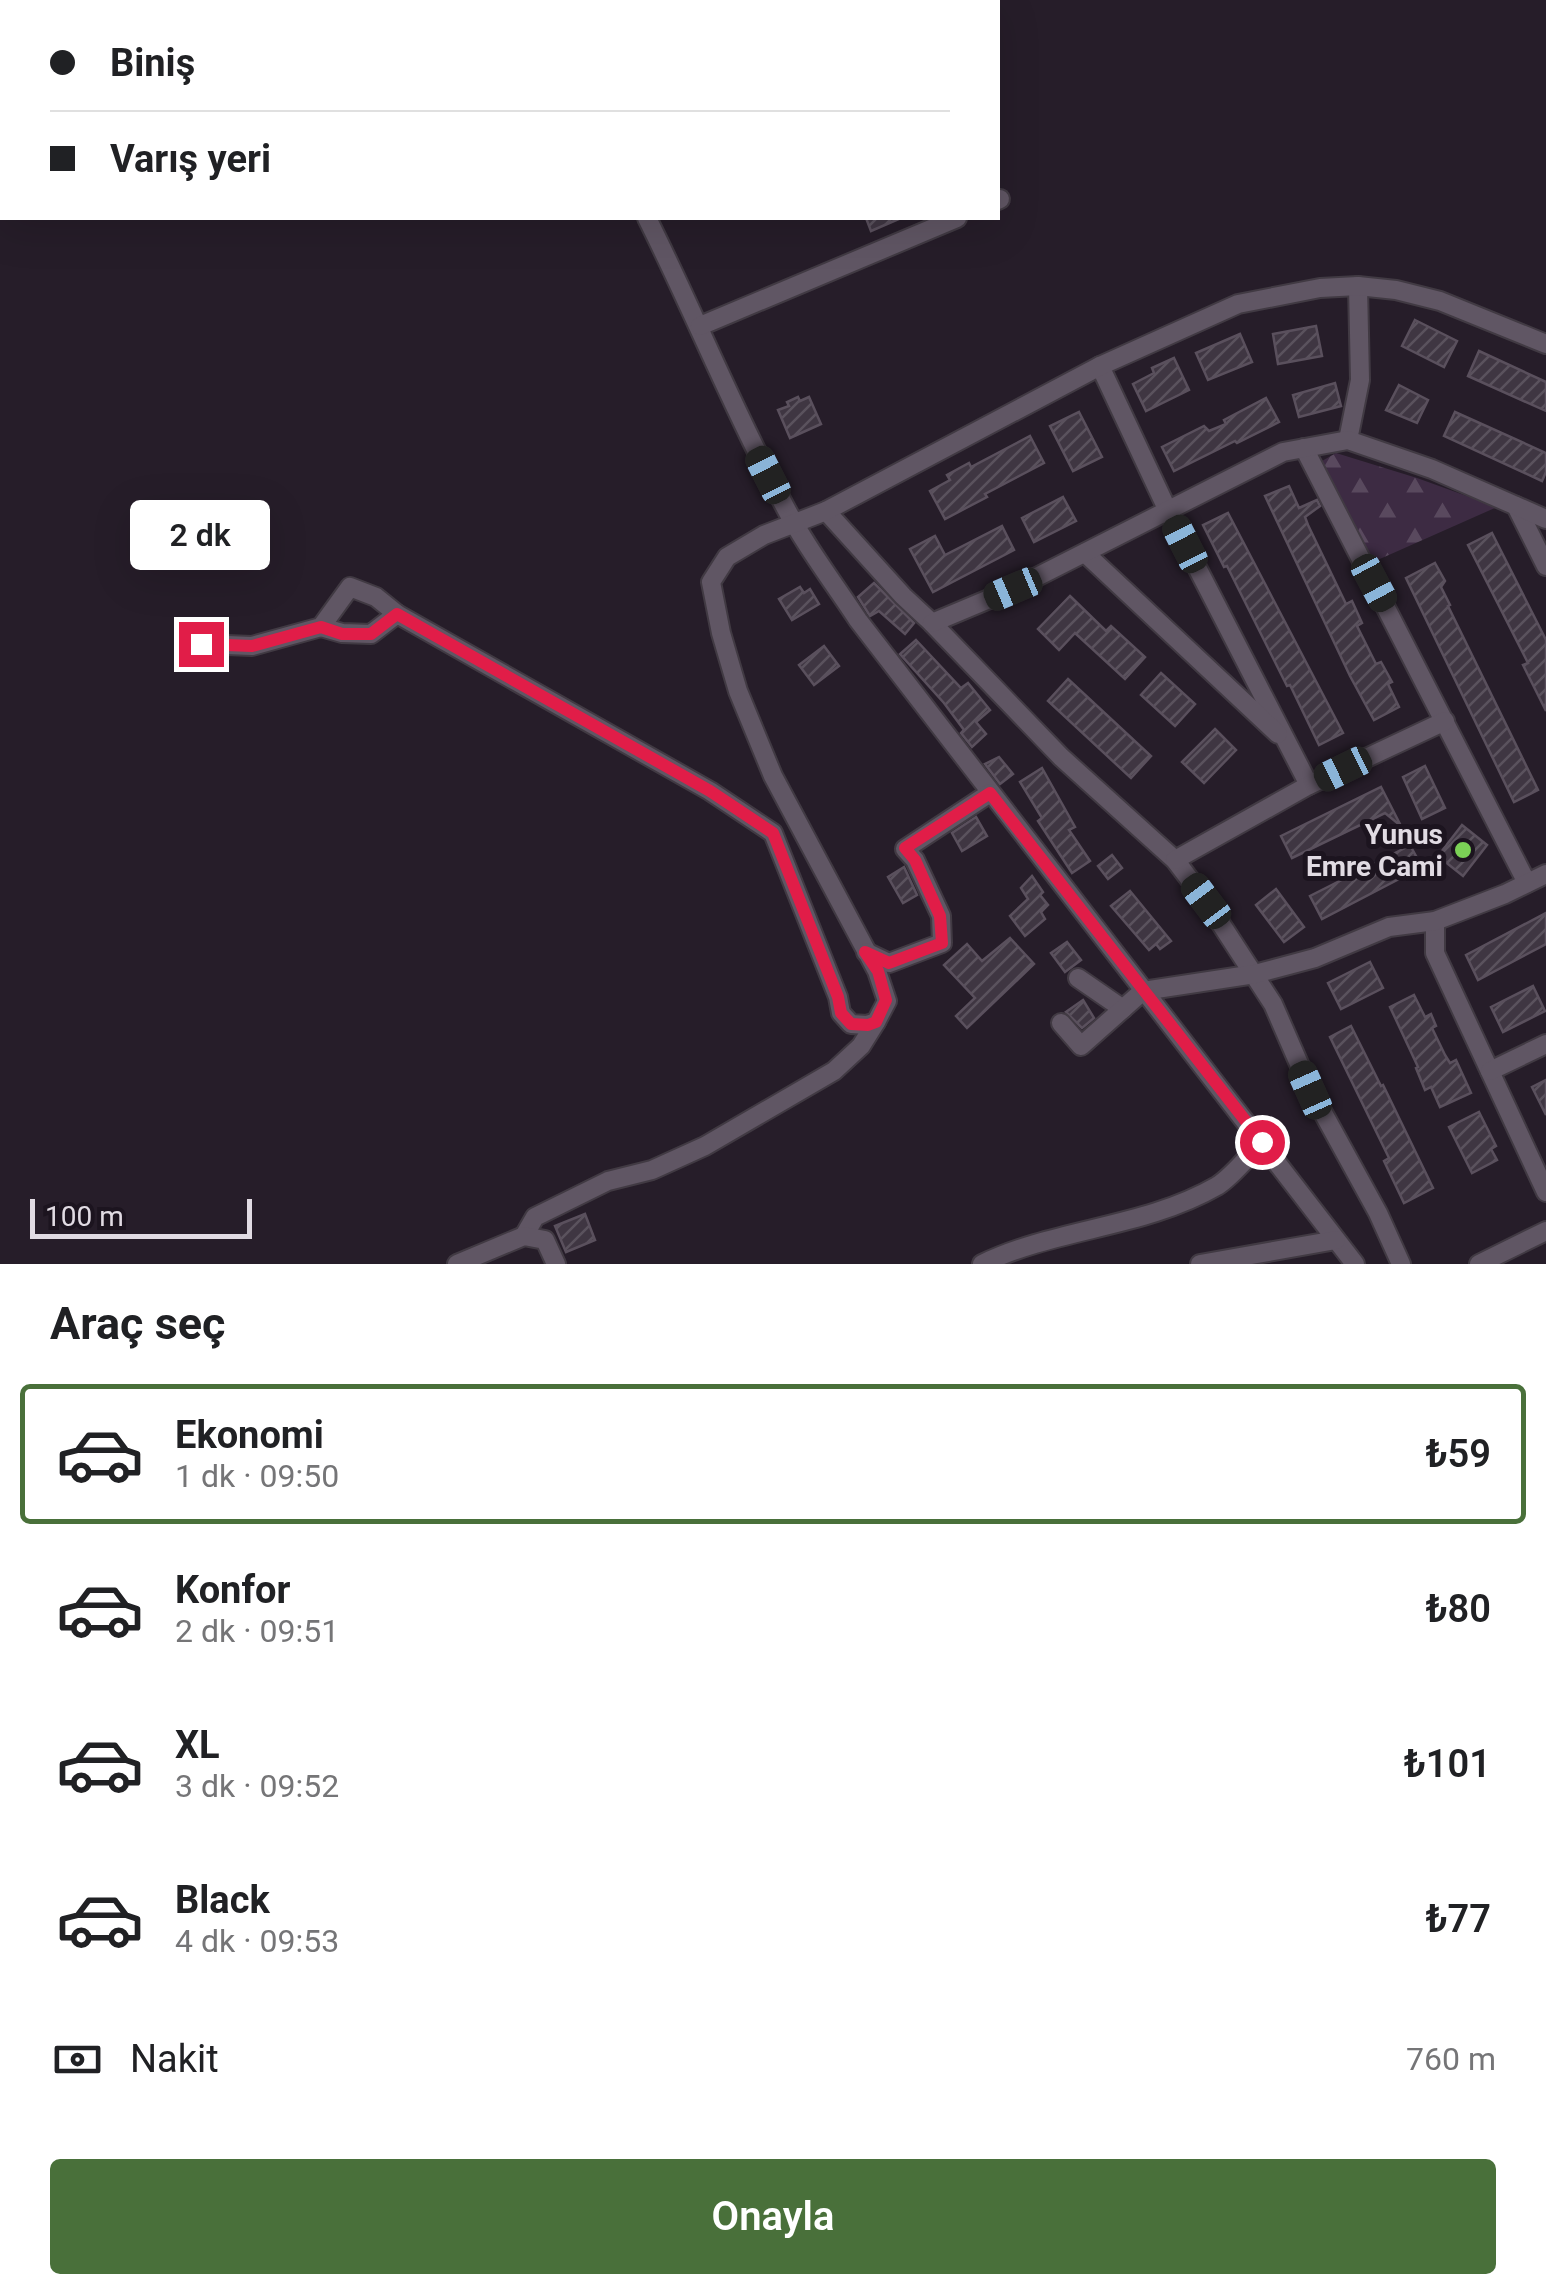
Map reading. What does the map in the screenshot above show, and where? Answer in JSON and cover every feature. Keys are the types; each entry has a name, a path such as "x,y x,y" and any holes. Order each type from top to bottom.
{"street":[{"path":"648,220 736,410 794,522 858,620 1355,1264"},
{"path":"700,326 952,220"},
{"path":"1348,440 1360,380 1358,286"},
{"path":"524,1236 535,1217 608,1180 652,1170 705,1146 834,1071 860,1046 886,1000 878,971 773,776 738,691 711,582 728,557 764,534 826,511 1100,366 1238,304 1320,288 1396,290 1440,301 1546,344"},
{"path":"1100,366 1168,511 1309,786"},
{"path":"932,623 1013,589 1282,452 1348,440 1432,469 1546,519"},
{"path":"1304,448 1527,883"},
{"path":"1516,506 1546,566"},
{"path":"826,511 903,596 1061,757 1174,860 1273,1004 1310,1090 1378,1213 1401,1264"},
{"path":"1085,553 1288,744"},
{"path":"321,627 350,587 376,597 397,614 710,791 773,833 841,1013 851,1024 876,1022"},
{"path":"201,644 252,646 321,627 342,634 371,634 397,614"},
{"path":"1174,860 1309,786 1445,721"},
{"path":"865,952 889,963 942,943 940,916 915,860 905,848 990,793"},
{"path":"1061,1023 1081,1046 1144,991 1255,974 1315,958 1389,926 1436,921 1546,874"},
{"path":"1436,921 1435,954 1546,1192"},
{"path":"1078,978 1123,1009"},
{"path":"1490,1071 1546,1044"},
{"path":"982,1264 1009,1251 1151,1215 1220,1184 1262,1142"},
{"path":"1479,1264 1546,1231"},
{"path":"467,1262 524,1236 545,1240 556,1264"},
{"path":"1200,1264 1292,1256 1336,1240"}],"green space":[{"path":"1336,453 1497,507 1373,562 1322,461"}],"building":[{"path":"867,220 896,220 871,231"},
{"path":"1415,320 1457,341 1444,367 1402,346"},
{"path":"1316,326 1322,356 1278,364 1273,334"},
{"path":"1240,334 1252,362 1208,380 1196,353"},
{"path":"1479,351 1546,382 1546,411 1468,376"},
{"path":"1174,358 1189,390 1146,411 1133,384 1154,373 1152,368"},
{"path":"1335,383 1341,406 1299,417 1293,395"},
{"path":"1399,385 1428,400 1417,423 1386,410"},
{"path":"798,397 800,401 809,397 821,424 790,438 778,410"},
{"path":"1266,398 1279,422 1174,471 1162,447 1204,426 1209,431 1226,424 1224,420"},
{"path":"1079,412 1102,457 1073,471 1050,426"},
{"path":"1455,412 1546,453 1542,481 1444,436"},
{"path":"1030,436 1044,463 945,519 930,491 950,480 947,475"},
{"path":"1289,486 1299,508 1317,500 1320,506 1305,517 1308,525 1346,604 1352,601 1362,623 1357,626 1376,664 1381,662 1392,682 1388,684 1399,707 1374,720 1265,496"},
{"path":"1063,497 1076,521 1034,542 1022,518"},
{"path":"1228,513 1343,733 1319,745 1203,525"},
{"path":"1002,526 1014,550 933,592 910,549 935,536 945,555"},
{"path":"1492,533 1546,640 1546,711 1523,665 1528,663 1468,545"},
{"path":"1435,563 1445,581 1441,587 1448,606 1538,790 1514,802 1406,578"},
{"path":"874,583 914,623 905,634 879,611 870,616 858,597"},
{"path":"800,587 804,593 810,589 819,604 792,620 779,599"},
{"path":"1070,596 1106,631 1111,626 1145,657 1125,679 1075,633 1059,650 1038,629"},
{"path":"916,640 961,688 968,683 990,710 976,722 986,734 972,747 944,703 900,654"},
{"path":"824,646 839,666 814,685 799,665"},
{"path":"1161,673 1195,704 1175,726 1141,695"},
{"path":"1068,679 1151,756 1131,778 1048,701"},
{"path":"1215,729 1236,750 1204,783 1182,762"},
{"path":"999,757 1013,774 1000,784 985,764"},
{"path":"1425,766 1445,808 1422,819 1403,777"},
{"path":"1042,768 1075,827 1069,830 1090,861 1072,873 1038,821 1042,818 1020,782"},
{"path":"1381,787 1401,826 1385,813 1292,858 1281,836"},
{"path":"976,817 987,836 962,851 952,833"},
{"name":"Yunus Emre Cami","path":"1462,825 1487,845 1463,876 1438,856"},
{"path":"1411,847 1422,867 1322,919 1310,896"},
{"path":"1112,855 1122,868 1108,879 1098,866"},
{"path":"904,867 917,895 903,903 888,877"},
{"path":"1032,876 1048,905 1041,912 1045,919 1025,936 1010,916 1028,899 1021,888"},
{"path":"1276,889 1304,927 1284,942 1256,905"},
{"path":"1130,891 1171,941 1160,949 1156,944 1149,950 1111,906"},
{"path":"1546,913 1546,944 1478,980 1466,955"},
{"path":"1010,938 1034,964 967,1028 956,1016 975,998 944,965 967,944 982,961"},
{"path":"1067,942 1081,960 1065,972 1051,953"},
{"path":"1370,962 1383,988 1341,1009 1328,983"},
{"path":"1533,986 1545,1011 1503,1032 1491,1007"},
{"path":"1414,995 1425,1017 1431,1014 1436,1026 1432,1028 1445,1055 1450,1063 1456,1060 1471,1093 1440,1107 1431,1087 1425,1090 1390,1007"},
{"path":"1083,1000 1094,1018 1082,1028 1066,1012"},
{"path":"1351,1026 1433,1188 1404,1203 1384,1161 1389,1158 1330,1037"},
{"path":"1546,1080 1546,1115 1532,1087"},
{"path":"1479,1112 1496,1146 1491,1149 1497,1160 1472,1173 1449,1127"},
{"path":"585,1214 595,1240 566,1252 555,1226"}],"place":[{"name":"Yunus Emre Cami","path":"1463,850"}],"route":[{"path":"201,644 252,646 321,627 342,634 371,634 397,614 710,791 773,833 841,1013 851,1024 876,1022 886,1000 878,971 865,952 889,963 942,943 940,916 915,860 905,848 990,793 1262,1142"}]}
